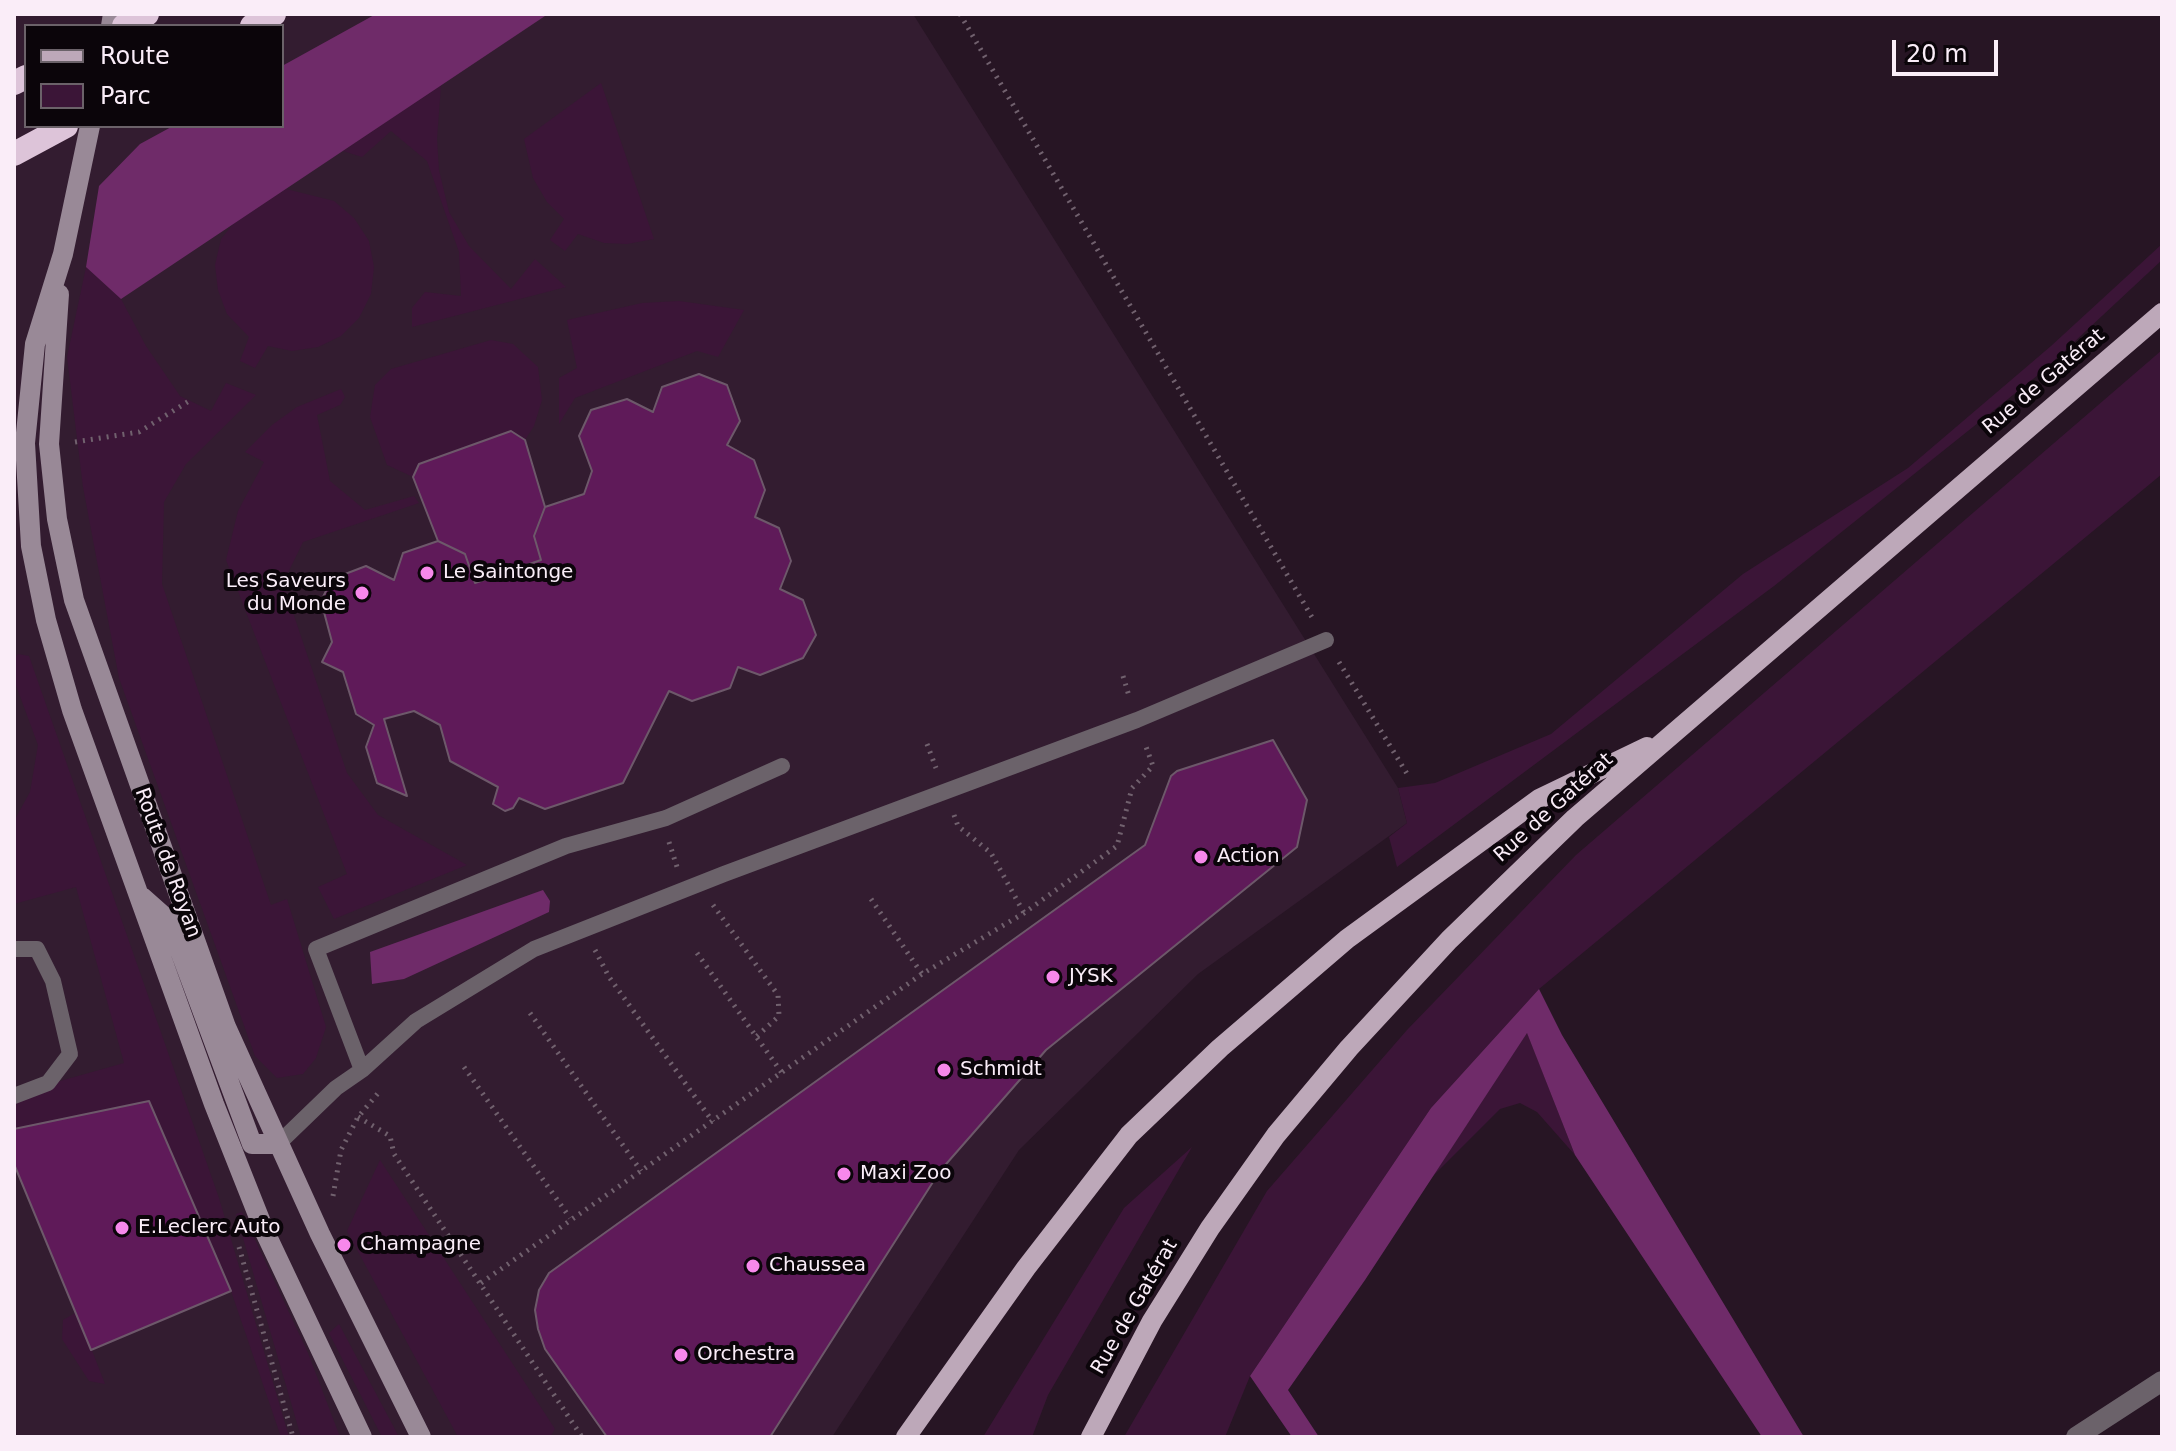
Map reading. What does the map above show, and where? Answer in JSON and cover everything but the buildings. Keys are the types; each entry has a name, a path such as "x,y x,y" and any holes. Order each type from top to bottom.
{"highway":[{"path":"128,24 147,14"},
{"path":"256,24 274,14"},
{"path":"14,154 62,128"}],"main road":[{"name":"Route de Royan","path":"90,128 63,254 35,344 25,443 31,546 46,620 72,710 214,1104 274,1251 362,1437"},
{"name":"Route de Royan","path":"63,254 49,444 57,519 74,600 226,1027 320,1234 421,1437"},
{"name":"Rue de Gatérat","path":"1091,1437 1152,1321 1210,1228 1276,1135 1349,1048 1449,940 1575,818 2162,313"},
{"path":"906,1437 1026,1268 1129,1135 1220,1048 1347,939 1539,799 1676,732"},
{"path":"140,895 169,921 252,1144 278,1144"}],"street":[{"path":"2076,1437 2162,1381"}],"lane":[{"path":"278,1144 336,1088 362,1070 416,1021 534,949 1137,720 1326,640"},
{"path":"362,1070 316,949 566,846 663,819 782,766"},
{"path":"14,949 37,949 53,981 70,1054 48,1083 14,1096"}],"path":[{"path":"960,14 1409,777"},
{"path":"49,444 139,432 189,401"},
{"path":"481,1283 922,974 1024,913 1117,846 1132,788 1153,766 1123,676"},
{"path":"927,744 958,826 991,853 1024,913"},
{"path":"663,819 690,908 710,901 778,995 779,1016 756,1037"},
{"path":"871,899 922,974"},
{"path":"581,956 595,949 609,977 713,1122"},
{"path":"697,953 782,1073"},
{"path":"530,1013 641,1171"},
{"path":"464,1067 570,1218"},
{"path":"320,1234 333,1228 331,1209 341,1150 358,1117 389,1081"},
{"path":"358,1117 390,1136 394,1154 582,1437"},
{"path":"244,1266 274,1251"}],"shaded area":[{"path":"14,14 913,14 1398,788 1407,823 1198,974 1019,1150 832,1437 14,1437"},
{"path":"376,14 548,14 121,299 86,267 99,186 140,144 169,128 284,128 284,65"},
{"path":"543,890 550,901 549,912 404,979 372,984 370,952"},
{"path":"1539,989 1562,1035 1804,1437 1762,1437 1575,1155 1527,1033 1365,1280 1288,1390 1319,1437 1292,1437 1250,1376 1431,1108"}],"green space":[{"path":"601,83 654,239 627,244 604,243 578,234 565,251 550,240 564,219 547,202 533,178 524,139"},
{"path":"441,85 437,139 439,170 449,212 469,246 511,289 535,259 566,287 412,327 412,308 425,292 461,296 459,252 427,161 391,131 362,157 343,151"},
{"path":"286,189 334,201 354,218 369,241 374,267 371,294 359,318 341,336 318,347 292,351 268,346 255,368 240,361 249,337 227,314 218,290 215,265 221,239 234,223"},
{"path":"2162,244 2162,260 2043,371 1774,586 1397,867 1389,837 1407,823 1398,788 1435,783 1551,734 1743,574 1908,468 2051,346"},
{"path":"86,267 121,299 146,346 180,396 211,411 226,383 256,395 186,464 164,502 162,584 271,905 287,899 326,1027 316,1058 303,1074 277,1078 255,1056 119,678 83,487 67,357"},
{"path":"679,301 744,310 718,357 697,351 575,398 559,424 559,378 577,368 567,320 642,303"},
{"path":"491,340 513,344 538,367 542,400 534,426 525,440 419,464 413,477 387,465 370,417 375,385 391,369"},
{"path":"2162,350 2162,474 1539,989 1431,1108 1250,1376 1225,1437 1124,1437 1267,1191 1407,1030 1576,855"},
{"path":"341,389 345,397 340,405 317,415 330,481 365,510 414,496 419,503 303,542 283,583 347,773 378,815 467,865 334,919 318,887 347,874 226,560 238,511 264,462 245,452 272,425 297,407"},
{"path":"18,654 29,656 219,1198 289,1437 281,1437 231,1291 149,1101 14,1129 14,1094 124,1063 76,887 14,904 14,821 30,792 38,745 14,680 14,658"},
{"path":"1527,1032 1575,1155 1537,1112 1520,1103 1500,1109 1432,1177"},
{"path":"1192,1147 1048,1395 1032,1437 983,1437 1124,1208"},
{"path":"380,1160 555,1429 550,1437 458,1437 347,1231"},
{"path":"242,1212 308,1353 340,1437 301,1437 236,1214"},
{"path":"77,1312 105,1384 89,1381 62,1339 63,1320"},
{"path":"339,1324 399,1437 382,1437 329,1333"}],"place":[{"name":"Le Saintonge","path":"427,573"},
{"name":"Les Saveurs du Monde","path":"362,593"},
{"name":"Action","path":"1201,857"},
{"name":"JYSK","path":"1053,977"},
{"name":"Schmidt","path":"944,1070"},
{"name":"Maxi Zoo","path":"844,1174"},
{"name":"E.Leclerc Auto","path":"122,1228"},
{"name":"Champagne","path":"344,1245"},
{"name":"Chaussea","path":"753,1266"},
{"name":"Orchestra","path":"681,1355"}]}
